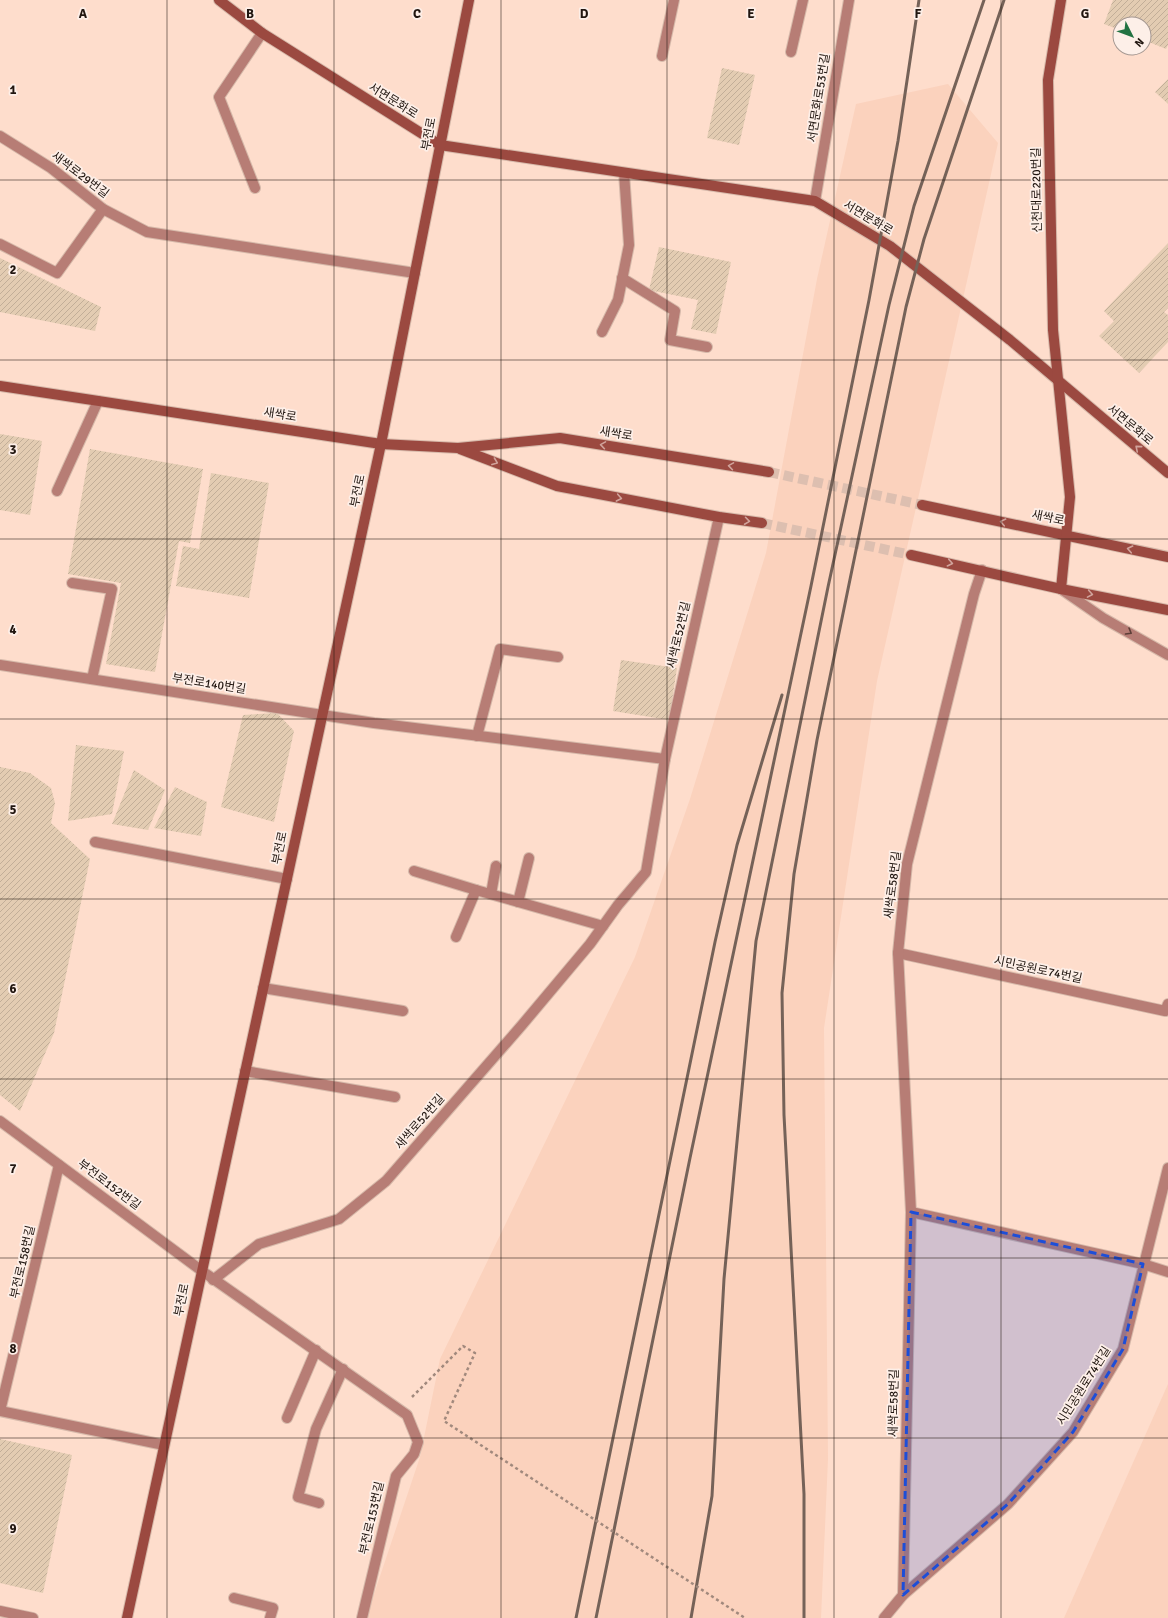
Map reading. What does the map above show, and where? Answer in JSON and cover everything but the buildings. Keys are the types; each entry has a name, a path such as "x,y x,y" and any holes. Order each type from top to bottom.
{"main road":[{"name":"서면문화로","path":"219,0 262,33 440,145 815,201 890,246 1010,340 1168,474"},
{"name":"부전로","path":"127,1618 381,444 469,0"},
{"name":"신천대로220번길","path":"1058,381 1052,330 1048,80 1062,0"},
{"path":"1058,381 1070,496 1061,589"},
{"name":"새싹로","path":"0,386 381,444 458,448 560,438 770,472"},
{"name":"새싹로","path":"458,448 557,486 719,517 762,523"},
{"name":"새싹로","path":"922,505 1168,557"},
{"path":"912,555 1061,589 1168,610"}],"street":[{"path":"662,56 674,0"},
{"path":"791,52 803,0"},
{"name":"서면문화로53번길","path":"815,201 849,0"},
{"path":"255,188 219,97 262,33"},
{"name":"새싹로29번길","path":"0,136 51,168 103,209 147,232 415,273"},
{"path":"602,332 618,300 629,245 624,172"},
{"path":"0,244 57,273 103,209"},
{"path":"622,278 675,311 670,340 707,347"},
{"path":"57,490 98,401"},
{"name":"새싹로52번길","path":"213,1280 259,1244 340,1219 386,1181 522,1025 604,926 618,905 646,872 665,759 719,517"},
{"name":"새싹로58번길","path":"903,1594 911,1212 898,953 907,864 972,601 982,570"},
{"path":"72,583 112,589 92,679"},
{"path":"1061,589 1103,618 1168,655"},
{"path":"477,736 500,649 558,656"},
{"name":"부전로140번길","path":"0,665 322,714"},
{"path":"322,714 374,723 665,759"},
{"path":"95,842 287,879"},
{"path":"518,902 529,858"},
{"path":"491,894 496,866"},
{"path":"414,871 604,926"},
{"path":"456,937 476,890"},
{"name":"시민공원로74번길","path":"898,953 1165,1011 1168,1004"},
{"path":"263,988 403,1012"},
{"path":"245,1071 394,1097"},
{"name":"부전로152번길","path":"0,1121 202,1271"},
{"name":"부전로158번길","path":"59,1165 0,1411 164,1445"},
{"name":"시민공원로74번길","path":"884,1618 903,1594 1008,1504 1073,1432 1122,1349 1168,1168"},
{"path":"911,1212 1143,1264 1168,1272"},
{"name":"부전로153번길","path":"202,1271 407,1415 418,1442 414,1454 396,1476 362,1618"},
{"path":"287,1418 316,1350"},
{"path":"319,1503 298,1497 316,1429 343,1369"},
{"path":"234,1598 273,1608 270,1618"},
{"path":"0,1611 33,1618"}],"path":[{"path":"412,1397 463,1346 475,1353 444,1421 745,1618"}],"highlighted area":[{"path":"911,1212 1143,1264 1123,1349 1073,1432 1008,1504 903,1595"}],"shaded area":[{"path":"948,84 998,143 877,681 824,1028 828,1459 821,1618 366,1618 420,1457 440,1359 635,957 690,799 766,553 817,279 856,104"},
{"path":"1168,1384 1168,1618 1064,1618"}],"tunnel":[{"path":"769,472 922,505"},
{"path":"762,523 911,555"}],"railway":[{"path":"596,1618 690,1158 811,586 869,300 898,141 919,0"},
{"path":"691,1618 712,1496 724,1279 756,941 828,587 889,305 914,206 984,0"},
{"path":"804,1618 804,1494 784,1115 782,993 794,874 817,740 906,307 924,239 1004,0"},
{"path":"576,1618 715,942 737,845 782,695"}]}
